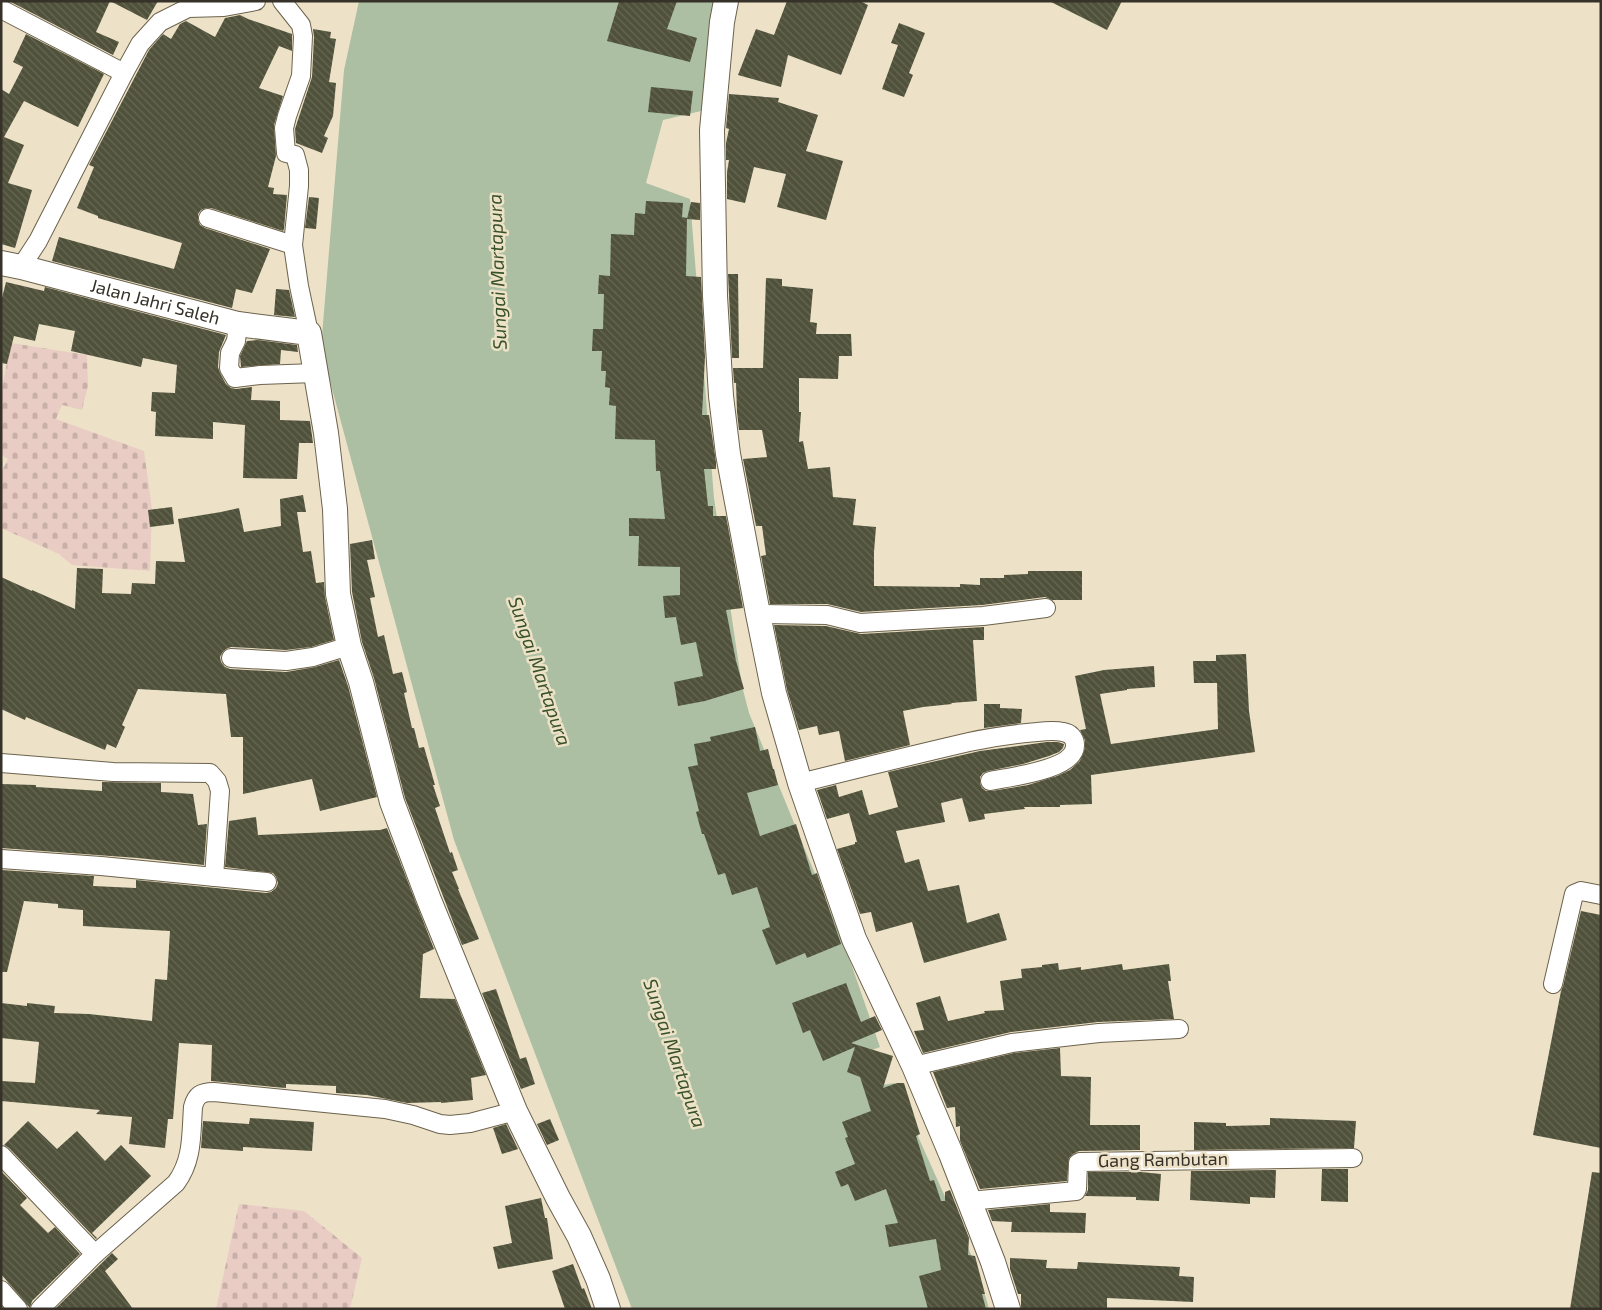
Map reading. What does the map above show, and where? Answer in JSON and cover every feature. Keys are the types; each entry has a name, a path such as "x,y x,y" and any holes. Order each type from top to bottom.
{"street":[{"path":"11,265 43,233 124,73 140,44 150,32 183,5 224,6 256,1"},
{"path":"282,1 301,26 303,36 301,76 284,128 286,153 295,155 299,170 293,245 326,433 335,509 338,594 349,646 361,682 392,802 429,900 515,1111 579,1236 598,1279 608,1309"},
{"path":"726,1 722,22 712,130 716,296 721,396 728,454 774,693 800,783 854,939 914,1066 994,1262 1008,1309"},
{"path":"1,9 124,73"},
{"path":"208,218 293,245"},
{"name":"Jalan Jahri Saleh","path":"11,265 238,324 309,333"},
{"path":"238,324 236,341 230,353 229,368 235,378 315,373"},
{"path":"758,614 827,615 860,623 967,618 1046,608"},
{"path":"231,658 286,661 313,657 349,646"},
{"path":"800,783 995,737 1054,731 1069,734 1073,738 1074,752 1063,763 1050,768 990,781"},
{"path":"1,763 113,772 205,772 211,774 217,781 220,791 214,877"},
{"path":"1,859 101,866 267,882"},
{"path":"1554,984 1574,894 1581,891 1601,895"},
{"path":"914,1066 1012,1043 1098,1033 1179,1029"},
{"path":"40,1309 95,1254 176,1183 188,1161 195,1099 206,1092 385,1109 413,1114 440,1124 470,1123 515,1111"},
{"path":"1,1155 95,1254"},
{"name":"Gang Rambutan","path":"969,1201 1076,1191 1078,1163 1080,1162 1353,1158"},
{"path":"1,1290 18,1309"}],"green space":[{"path":"11,343 87,355 88,386 82,410 62,405 56,419 144,451 152,509 150,571 72,565 59,554 1,528 1,473 8,459 1,455 1,392"},
{"path":"239,1204 304,1211 362,1258 350,1309 216,1309"}],"water":[{"name":"Sungai Martapura","path":"359,1 716,1 701,111 663,120 646,183 690,199 714,498 742,686 749,713 847,952 880,1047 854,1057 865,1088 894,1083 978,1270 989,1309 632,1309 454,840 321,348 344,70"}],"building":[{"path":"9,1 110,1 96,32 119,42 113,55"},
{"path":"110,1 158,1 147,20"},
{"path":"619,1 677,1 667,29 697,38 690,62 607,41"},
{"path":"787,1 860,1 868,5 841,75 788,55 781,87 738,75 756,29 774,35"},
{"path":"1049,1 1122,1 1107,30"},
{"path":"240,15 292,34 292,51 279,46 259,88 283,96 274,125 276,156 268,187 274,188 273,194 287,195 283,231 211,208 201,210 198,214 200,225 205,228 270,249 252,293 236,289 232,308 52,261 59,237 174,269 182,243 98,218 98,216 77,208 94,167 89,165 149,50 163,34 171,39 180,24 186,21 215,37 225,18"},
{"path":"899,23 925,33 909,73 913,75 904,97 882,89 898,45 891,43"},
{"path":"313,29 331,32 330,38 336,39 329,82 336,83 333,116 324,136 328,138 322,153 296,143 295,129 312,77"},
{"path":"26,34 104,74 78,127 24,101 4,137 24,145 8,183 32,190 15,248 1,244 1,89 9,94 23,67 13,62"},
{"path":"651,87 693,91 690,116 648,112"},
{"path":"729,94 779,98 778,102 818,115 806,151 843,161 826,220 777,207 786,174 754,167 745,203 727,199 729,160 726,160 726,143 729,129 726,128"},
{"path":"309,197 319,198 316,229 305,228"},
{"path":"646,201 683,203 682,217 687,218 686,276 701,277 705,357 702,415 709,415 716,462 716,469 704,469 708,506 713,506 713,516 726,516 743,608 726,610 736,661 744,689 705,701 678,706 674,682 703,676 696,642 681,645 676,617 665,618 663,596 680,595 680,567 638,566 639,536 629,536 629,518 665,519 660,471 656,471 655,440 615,439 616,406 609,405 610,388 605,387 606,371 601,371 602,351 592,351 593,329 603,329 604,294 598,294 599,275 610,276 611,234 634,235 635,213 645,214"},
{"path":"691,202 700,203 700,220 687,219"},
{"path":"728,274 738,274 739,358 732,358"},
{"path":"766,278 782,279 782,286 813,289 810,322 817,323 816,334 851,334 852,356 839,356 838,379 799,378 799,412 801,412 799,442 803,441 808,469 830,467 833,497 856,499 853,525 876,527 874,586 960,587 960,584 980,585 980,578 1004,578 1004,575 1028,574 1028,571 1082,571 1082,600 1052,600 1045,597 982,605 861,612 827,604 770,604 761,556 766,555 762,526 756,526 743,459 767,457 762,430 739,430 736,383 734,383 733,368 763,368"},
{"path":"6,282 44,291 45,287 226,335 219,352 218,367 226,384 236,389 252,387 251,400 280,401 280,420 310,421 313,443 299,443 297,479 243,478 245,425 213,422 213,439 155,436 156,412 151,411 152,392 175,393 177,365 143,358 141,367 71,351 75,331 39,324 35,341 14,336 7,364 1,363 1,302"},
{"path":"276,289 289,290 295,317 274,315"},
{"path":"258,340 297,345 298,352 281,350 280,364 241,367 240,356 247,341"},
{"path":"303,495 306,512 297,512 303,552 311,551 316,583 324,582 325,597 334,640 311,647 286,650 231,647 222,653 220,657 221,662 230,669 286,672 315,667 339,660 348,686 377,797 320,811 312,779 243,794 243,737 231,737 226,694 138,689 122,725 125,727 116,748 107,744 105,750 26,717 25,720 1,709 1,577 75,609 77,568 103,569 102,593 131,594 132,583 155,584 156,561 185,562 178,519 239,508 244,532 281,526 280,499"},
{"path":"172,507 174,524 150,527 148,510"},
{"path":"372,540 375,559 367,560 375,597 370,598 378,637 384,635 393,674 402,672 407,692 404,693 412,728 414,728 419,748 424,747 440,806 435,808 450,853 452,852 458,870 452,872 479,939 462,945 405,798 374,678 362,642 352,592 350,544"},
{"path":"774,625 826,626 861,634 984,627 984,640 973,640 977,701 903,711 910,745 845,761 839,731 819,735 817,726 799,730 787,690"},
{"path":"1246,654 1249,711 1255,752 1091,775 1092,804 1060,805 1060,807 1024,807 1025,809 984,814 985,819 969,822 962,798 941,803 945,822 896,831 905,863 919,859 928,891 959,885 967,923 999,913 1007,940 924,963 912,922 876,932 871,912 860,914 837,849 857,842 849,813 827,819 817,790 836,785 839,797 862,790 869,815 898,807 888,772 980,751 1047,742 1064,744 1059,752 1049,756 983,773 980,777 980,783 986,791 992,791 1028,785 1057,776 1070,770 1080,761 1085,748 1085,740 1080,730 1086,729 1075,676 1104,670 1154,666 1155,687 1127,689 1100,694 1111,744 1218,729 1217,683 1194,683 1193,661 1216,661 1216,655"},
{"path":"984,704 1000,704 1000,708 1022,709 1021,723 984,728"},
{"path":"755,727 760,751 768,749 778,785 747,793 760,836 796,824 812,875 817,873 841,944 807,958 805,953 776,965 762,930 770,927 757,887 732,895 725,873 718,875 704,834 702,834 696,812 699,811 688,767 698,765 694,744 711,741 710,737"},
{"path":"102,782 161,783 161,792 193,794 198,825 207,824 204,865 1,848 1,784 102,791"},
{"path":"256,817 258,835 380,830 387,828 434,949 423,954 420,998 455,999 486,1075 471,1078 473,1100 441,1103 407,1103 367,1095 336,1093 336,1086 286,1084 286,1088 211,1081 212,1045 179,1043 173,1119 168,1119 165,1148 129,1144 132,1117 96,1114 100,1110 1,1101 1,1081 35,1083 39,1042 1,1038 1,1003 27,1006 27,1003 55,1006 54,1013 89,1014 152,1021 155,979 167,980 170,931 83,926 83,910 58,908 58,904 24,901 7,972 1,972 1,870 94,876 93,886 136,888 136,880 271,892 278,883 273,873 225,867 229,821"},
{"path":"1581,911 1601,915 1601,1148 1533,1135 1561,991"},
{"path":"1058,963 1059,970 1081,967 1081,970 1122,964 1123,970 1169,964 1171,981 1168,981 1174,1019 1098,1022 1011,1032 923,1053 914,1031 924,1030 916,1003 940,996 948,1021 985,1013 984,1011 1004,1010 1000,981 1022,978 1021,969"},
{"path":"846,983 861,1022 875,1016 882,1030 851,1043 893,1056 883,1088 897,1083 904,1083 920,1134 916,1136 930,1181 934,1180 941,1201 945,1201 945,1192 950,1190 969,1238 968,1255 975,1256 985,1294 982,1294 986,1309 928,1309 919,1276 941,1270 936,1239 889,1247 885,1225 898,1223 886,1189 855,1201 848,1184 841,1187 835,1172 855,1164 845,1138 848,1137 842,1122 871,1111 860,1077 847,1072 855,1047 823,1061 810,1030 803,1033 792,1003"},
{"path":"496,989 520,1059 526,1057 535,1084 521,1089 482,993"},
{"path":"1060,1048 1061,1076 1091,1077 1090,1125 1140,1125 1140,1150 1079,1151 1069,1158 1067,1181 980,1189 960,1141 960,1126 956,1127 955,1107 947,1108 933,1072 1014,1053"},
{"path":"250,1118 314,1122 312,1151 243,1147 243,1151 201,1148 203,1121 249,1124"},
{"path":"1270,1118 1356,1121 1354,1148 1194,1150 1194,1122 1226,1123 1226,1126 1270,1125"},
{"path":"550,1119 559,1140 547,1145 537,1124"},
{"path":"28,1121 57,1149 77,1131 105,1161 121,1145 151,1176 92,1233 96,1239 4,1145"},
{"path":"506,1124 518,1149 502,1154 493,1128"},
{"path":"1322,1169 1348,1169 1348,1202 1321,1201"},
{"path":"1276,1170 1275,1198 1250,1197 1250,1204 1190,1200 1191,1171"},
{"path":"1,1171 27,1198 20,1205 48,1233 55,1227 80,1254 32,1301 30,1308 1,1274"},
{"path":"1088,1172 1161,1174 1159,1201 1136,1200 1136,1197 1085,1196 1088,1190"},
{"path":"1592,1172 1601,1173 1601,1309 1570,1309"},
{"path":"541,1198 545,1218 547,1218 553,1259 498,1269 493,1247 512,1243 505,1206"},
{"path":"1050,1204 1050,1212 1086,1213 1085,1233 1011,1232 1012,1222 992,1221 988,1210"},
{"path":"112,1253 118,1259 105,1271 133,1309 55,1309"},
{"path":"1010,1258 1047,1260 1046,1268 1077,1269 1078,1262 1180,1267 1179,1276 1194,1277 1193,1302 1107,1298 1107,1309 1021,1309 1021,1294 1018,1294 1010,1269"},
{"path":"573,1264 592,1309 565,1309 552,1271"}]}
